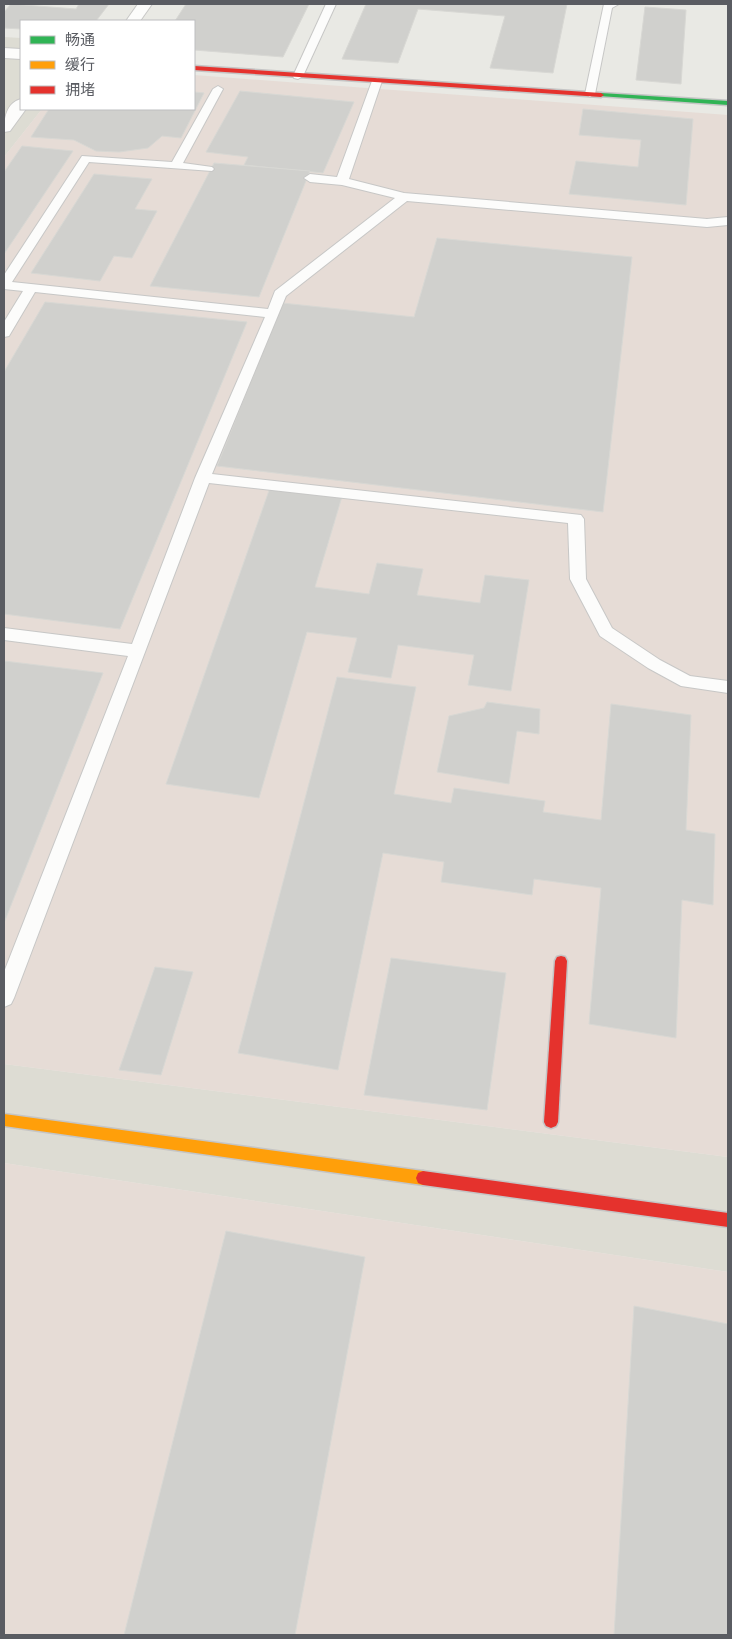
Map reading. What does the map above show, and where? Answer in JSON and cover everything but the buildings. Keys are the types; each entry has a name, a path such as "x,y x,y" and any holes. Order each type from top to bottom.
{"street":[{"path":"134,20 145,4"},
{"path":"4,53 20,54"},
{"path":"195,68 728,103"},
{"path":"4,127 20,105"},
{"path":"551,1122 561,961"},
{"path":"4,1120 728,1220"}],"lane":[{"path":"298,76 331,4"},
{"path":"590,94 609,5"},
{"path":"342,181 377,81"},
{"path":"176,166 218,89"},
{"path":"208,169 86,158 4,285 273,314"},
{"path":"310,178 342,181 404,197 707,223 728,221"},
{"path":"4,998 138,651 202,478 280,294 404,197"},
{"path":"4,333 31,288"},
{"path":"202,478 576,519 578,579 606,632 654,664 687,682 728,687"},
{"path":"4,634 138,651"}],"shaded area":[{"path":"4,37 20,38 20,110 41,110 4,157"},
{"path":"195,75 728,115 728,1157 4,1064 4,157 41,110 195,110"},
{"path":"4,1064 728,1157 728,1272 4,1163"},
{"path":"4,1163 728,1272 728,1635 4,1635"}],"traffic: fast":[{"path":"601,95 728,103"}],"traffic: slow":[{"path":"4,1120 423,1178"}],"traffic: jam":[{"path":"195,68 601,95"},
{"path":"551,1122 561,961"},
{"path":"423,1178 728,1220"}]}
